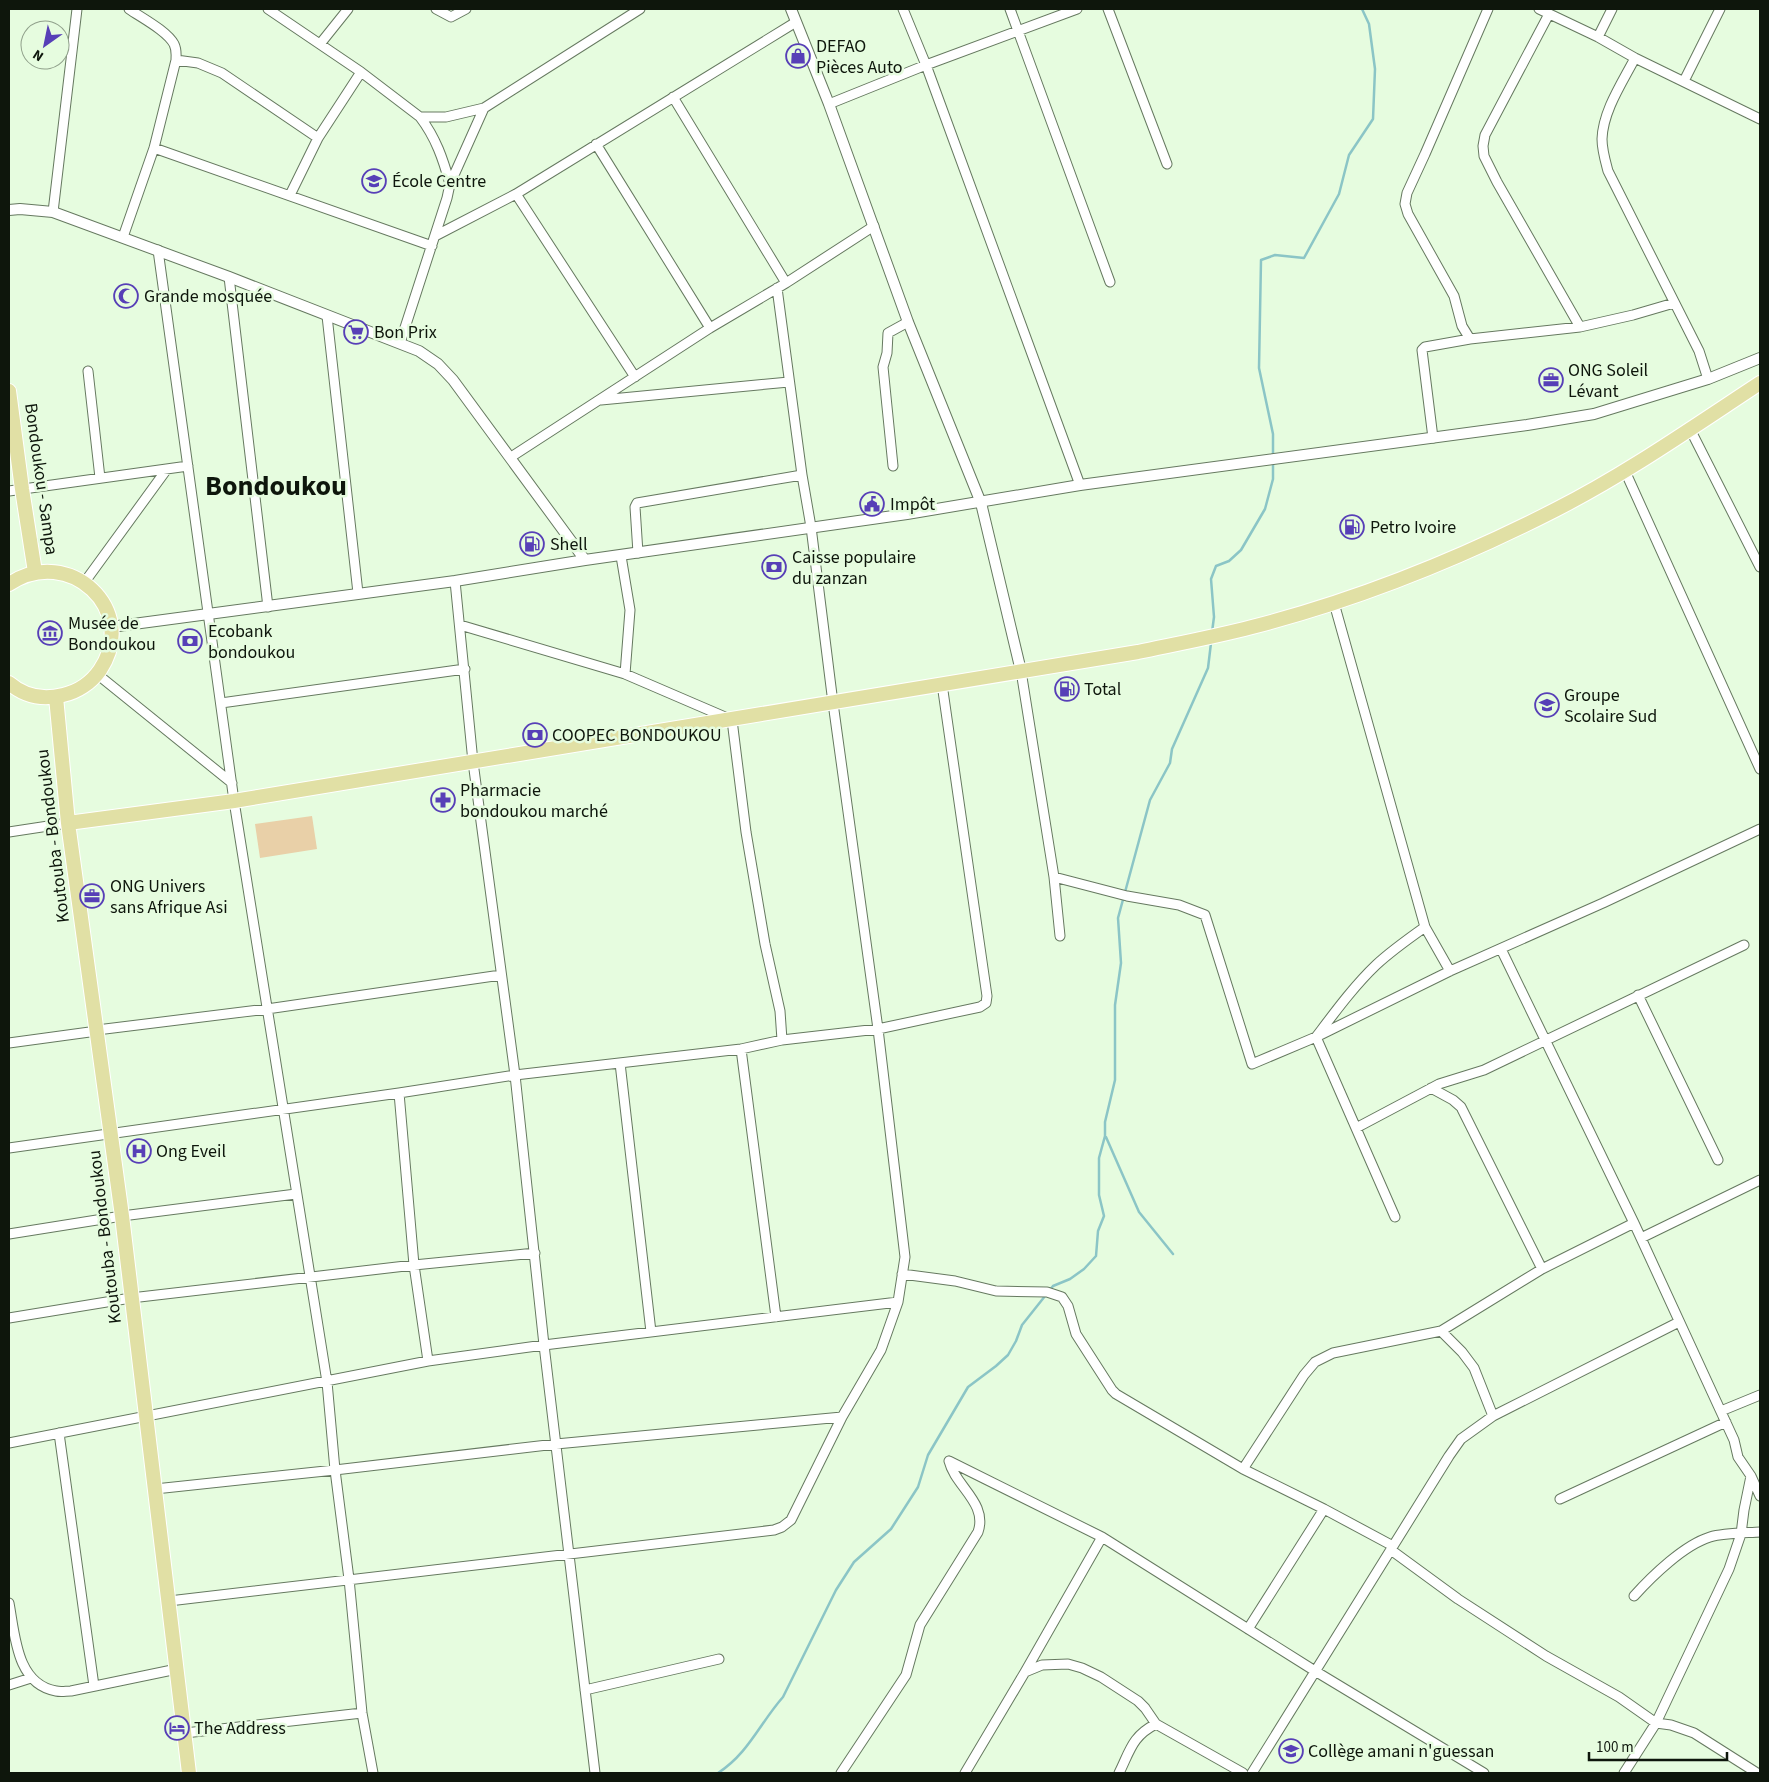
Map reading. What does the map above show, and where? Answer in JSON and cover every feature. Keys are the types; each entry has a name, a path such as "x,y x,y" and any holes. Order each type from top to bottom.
{"main road":[{"path":"68,823 234,801 732,720 1021,672 1203,639 1253,627 1334,603 1435,566 1496,539 1556,510 1625,471 1760,383"},
{"name":"Bondoukou - Sampa","path":"9,391 15,490 36,572"},
{"path":"9,584 36,572 61,573 84,583 94,592 108,614 111,627 109,652 104,664 97,674 78,690 56,697 34,696 10,689"},
{"name":"Koutouba - Bondoukou","path":"56,697 68,823 122,1216 189,1773"}],"street":[{"path":"53,212 77,9"},
{"path":"123,237 154,148 176,60 174,43 167,35 129,9"},
{"path":"268,9 361,72 420,117 439,146 450,184"},
{"path":"320,44 348,9"},
{"path":"436,9 451,17 466,9"},
{"path":"420,117 446,117 484,108 640,9"},
{"path":"791,9 829,104 908,322 981,503 1021,672 1054,877 1060,936"},
{"path":"903,9 926,65 1080,485"},
{"path":"1010,9 1110,282"},
{"path":"829,104 926,65 1077,9"},
{"path":"1108,9 1167,164"},
{"path":"1470,339 1462,326 1454,296 1408,214 1406,204 1407,193 1411,183 1426,154 1488,9"},
{"path":"1539,9 1760,119"},
{"path":"1598,37 1612,9"},
{"path":"1684,82 1720,9"},
{"path":"1549,14 1485,135 1483,146 1484,156 1497,182 1580,327"},
{"path":"435,236 516,194 796,22"},
{"path":"1635,58 1617,92 1606,119 1602,140 1604,154 1608,170 1698,351 1708,379"},
{"path":"176,60 198,63 222,73 318,138"},
{"path":"290,195 318,138 361,72"},
{"path":"673,97 786,283"},
{"path":"400,342 432,246 450,184 484,108"},
{"path":"596,144 710,328"},
{"path":"154,148 432,246"},
{"path":"516,194 635,376"},
{"path":"9,210 53,212 158,250 327,316 400,342 419,351 438,364 453,380 585,560"},
{"path":"511,457 710,328 786,283 874,226"},
{"path":"158,250 210,614 234,801 327,1382 362,1713 373,1773"},
{"path":"229,277 268,607"},
{"path":"169,1601 774,1530 791,1520 842,1417 881,1350 898,1302 905,1257 878,1029 833,703 811,526 802,475 777,288"},
{"path":"1433,438 1422,350 1424,347 1470,339 1580,327 1674,303"},
{"path":"327,316 358,593"},
{"path":"893,466 883,367 887,353 888,333 908,322"},
{"path":"111,627 455,581 811,526 981,503 1080,485 1527,425 1594,414 1708,379 1760,358"},
{"path":"88,371 100,478"},
{"path":"599,400 790,382"},
{"path":"1690,429 1760,567"},
{"path":"15,490 188,466"},
{"path":"84,583 167,469"},
{"path":"1625,471 1760,769"},
{"path":"638,553 635,507 637,503 802,475"},
{"path":"621,556 630,610 625,674"},
{"path":"455,581 473,762 515,1074 544,1345 595,1773"},
{"path":"1334,603 1424,927 1450,971"},
{"path":"460,625 625,674 732,720 746,832 765,944 780,1011 782,1040"},
{"path":"221,703 465,669"},
{"path":"97,674 232,783"},
{"path":"9,1148 399,1094 515,1074 740,1049 782,1040 878,1029 980,1007 986,1003 987,996 942,684"},
{"path":"9,832 68,823"},
{"path":"1054,877 1127,896 1179,905 1205,915 1252,1064 1760,829"},
{"path":"1316,1036 1335,1011 1374,967 1396,947 1424,927"},
{"path":"1356,1128 1431,1088 1484,1070 1744,944"},
{"path":"1501,949 1641,1238 1734,1440 1738,1457 1751,1476 1760,1496"},
{"path":"9,1043 267,1009 501,975"},
{"path":"1638,995 1718,1160"},
{"path":"1316,1036 1395,1218"},
{"path":"740,1049 776,1317"},
{"path":"620,1063 651,1332"},
{"path":"1431,1088 1453,1100 1461,1107 1542,1269"},
{"path":"399,1094 414,1265 428,1361"},
{"path":"1641,1238 1760,1180"},
{"path":"9,1234 122,1216 296,1194"},
{"path":"1243,1469 1304,1375 1315,1362 1333,1353 1441,1331 1542,1269 1634,1223"},
{"path":"9,1318 131,1298 535,1253"},
{"path":"902,1274 955,1281 996,1291 1047,1292 1062,1297 1068,1306 1076,1334 1112,1390 1243,1469 1324,1509 1392,1548 1458,1599 1546,1656 1619,1697 1656,1723 1671,1724 1694,1733 1757,1773"},
{"path":"9,1443 428,1361 898,1302"},
{"path":"1252,1773 1461,1439 1492,1416 1679,1322"},
{"path":"1441,1331 1462,1352 1474,1368 1492,1416"},
{"path":"1720,1411 1760,1395"},
{"path":"155,1489 556,1444 842,1417"},
{"path":"1560,1499 1726,1422"},
{"path":"59,1433 94,1686"},
{"path":"841,1773 906,1675 920,1625 978,1532 981,1524 980,1513 948,1461 1102,1537 1315,1671 1484,1773"},
{"path":"1624,1773 1656,1723 1729,1569 1741,1534 1751,1476"},
{"path":"1248,1629 1324,1509"},
{"path":"1634,1596 1652,1577 1689,1548 1710,1537 1760,1532"},
{"path":"965,1773 1102,1537"},
{"path":"9,1603 25,1669 31,1678 42,1686 56,1691 72,1691 177,1669"},
{"path":"585,1690 719,1659"},
{"path":"1025,1672 1042,1665 1055,1664 1068,1664 1082,1668 1101,1677 1138,1701 1146,1708 1156,1724 1243,1773"},
{"path":"9,1685 31,1678"},
{"path":"184,1733 362,1713"},
{"path":"1119,1773 1135,1740 1146,1729 1156,1724"}],"shaded area":[{"path":"312,816 317,849 260,858 255,824"}],"waterway":[{"path":"1273,455 1273,434 1259,368 1261,260 1275,255 1304,258 1339,194 1349,155 1373,119 1375,69 1369,24 1362,9"},
{"path":"1212,632 1214,617 1211,579 1216,566 1229,561 1241,550 1265,509 1273,479 1273,461"},
{"path":"718,1773 738,1757 783,1697 836,1590 854,1562 891,1529 918,1487 928,1455 968,1387 1008,1355 1022,1325 1053,1286 1070,1279 1084,1269 1096,1256 1098,1231 1104,1216 1099,1195 1099,1158 1115,1080 1115,1005 1121,963 1118,918 1150,800 1170,763 1172,749 1208,668 1211,643"},
{"path":"1106,1137 1139,1212 1173,1254"}],"place":[{"name":"DEFAO Pièces Auto","path":"798,56"},
{"name":"École Centre","path":"374,181"},
{"name":"Grande mosquée","path":"126,296"},
{"name":"Bon Prix","path":"356,332"},
{"name":"ONG Soleil Lévant","path":"1551,380"},
{"name":"Impôt","path":"872,504"},
{"name":"Petro Ivoire","path":"1352,527"},
{"name":"Shell","path":"532,544"},
{"name":"Caisse populaire du zanzan","path":"774,567"},
{"name":"Musée de Bondoukou","path":"50,633"},
{"name":"Ecobank bondoukou","path":"190,641"},
{"name":"Total","path":"1067,689"},
{"name":"Groupe Scolaire Sud","path":"1547,705"},
{"name":"COOPEC BONDOUKOU","path":"535,735"},
{"name":"Pharmacie bondoukou marché","path":"443,800"},
{"name":"ONG Univers sans Afrique Asi","path":"92,896"},
{"name":"Ong Eveil","path":"139,1151"},
{"name":"The Address","path":"177,1728"},
{"name":"Collège amani n'guessan","path":"1291,1751"}],"district":[{"name":"Bondoukou","path":"276,486"}]}
